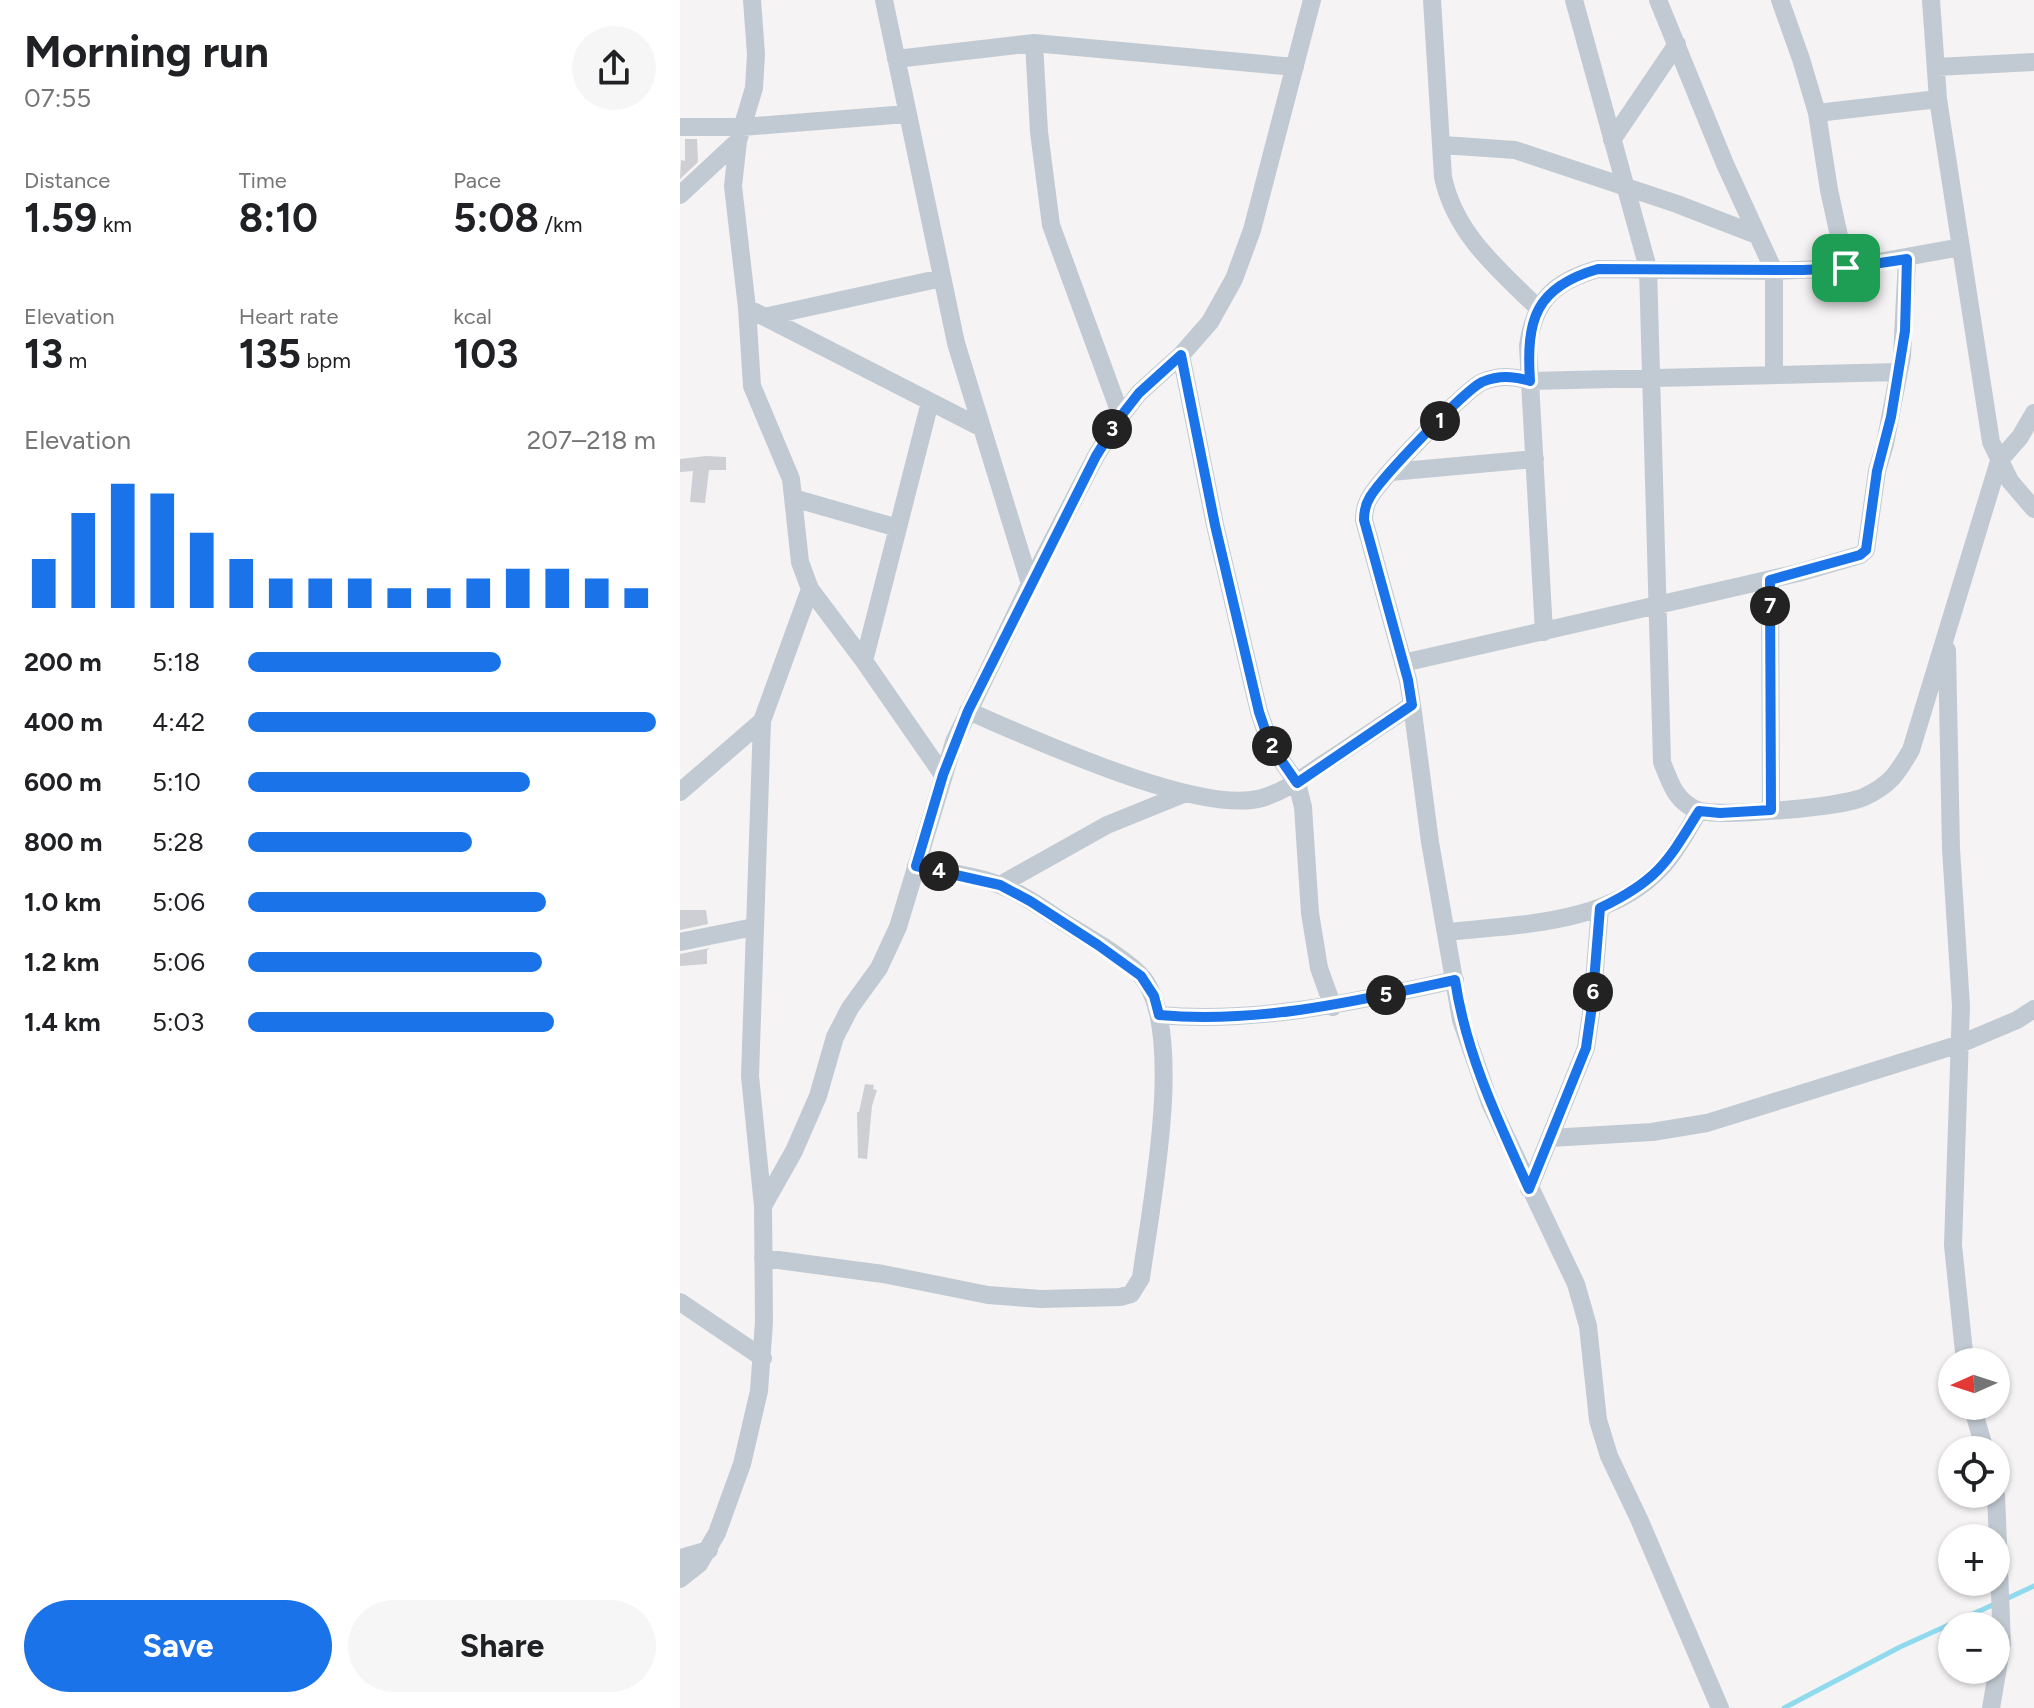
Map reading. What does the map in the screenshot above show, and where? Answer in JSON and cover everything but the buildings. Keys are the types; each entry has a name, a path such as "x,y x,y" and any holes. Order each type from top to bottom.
{"street":[{"path":"752,0 756,54 754,88 740,134 733,186 752,386 791,479 800,562 810,589 943,775"},
{"path":"884,0 956,343 1030,584"},
{"path":"763,1206 794,1151 818,1096 835,1037 850,1008 879,968 898,927 943,775 968,711 1030,584 1096,456 1121,416 1139,393 1181,355 1210,322 1234,279 1252,230 1312,0"},
{"path":"1432,0 1443,177 1448,200 1457,219 1482,254 1539,309"},
{"path":"1574,0 1648,268 1662,762 1672,790 1684,802 1699,811 1720,813 1771,810 1861,799 1896,777 1911,750 1999,461 2020,437 2034,413"},
{"path":"1658,0 1725,164 1774,271 1774,374"},
{"path":"1780,0 1817,113 1846,268"},
{"path":"1931,0 1938,99 1991,442 2010,481 2034,509"},
{"path":"896,59 1034,43 1295,67"},
{"path":"1034,43 1039,132 1051,225 1121,416"},
{"path":"1612,140 1677,44"},
{"path":"1936,67 2034,62"},
{"path":"1817,113 1938,99"},
{"path":"680,127 740,134 907,114"},
{"path":"680,195 740,134"},
{"path":"1443,145 1515,150 1623,185 1757,235"},
{"path":"1544,632 1528,346 1530,330 1539,309 1552,290 1570,277 1598,269 1774,271 1846,268 1961,247"},
{"path":"1403,663 1770,580 1860,555 1866,550 1877,471 1899,372 1905,331 1907,259"},
{"path":"764,317 942,278"},
{"path":"747,308 980,427"},
{"path":"1181,355 1215,525 1259,712 1270,744 1297,783 1303,807 1312,927 1319,968 1333,1007"},
{"path":"1720,1708 1609,1456 1598,1420 1588,1326 1576,1284 1490,1103 1461,1020 1430,842 1412,705 1364,520 1364,508 1371,495 1429,430 1479,384 1495,378 1512,376 1530,381 1899,372"},
{"path":"864,661 930,402"},
{"path":"1391,472 1535,459"},
{"path":"793,498 898,528"},
{"path":"1770,580 1771,810"},
{"path":"680,1579 699,1564 717,1533 742,1464 759,1391 763,1358 763,1206 750,1076 762,721 810,589"},
{"path":"1947,633 1951,849 1961,1006 1953,1245 1964,1348"},
{"path":"968,711 1089,761 1186,793 1247,800 1261,798 1297,783 1412,705"},
{"path":"680,792 762,721"},
{"path":"1000,885 1107,825 1186,793"},
{"path":"1448,932 1508,927 1600,908 1642,886 1663,866 1699,811"},
{"path":"763,1258 883,1274 988,1295 1041,1299 1120,1297 1131,1294 1141,1278 1164,1092 1159,1015 1154,996 1141,976 1087,937 1000,885 916,866"},
{"path":"1529,1189 1586,1048 1600,908"},
{"path":"680,942 754,927"},
{"path":"1159,1015 1194,1018 1333,1007 1455,980"},
{"path":"1550,1138 1652,1132 1707,1123 1960,1044 2017,1020 2034,1009"},
{"path":"680,1302 763,1358"},
{"path":"1991,1708 2002,1644 1997,1508"},
{"path":"680,1558 709,1550"}],"waterway":[{"path":"2006,1599 2034,1586"},
{"path":"1784,1708 1900,1647 1997,1603"}],"route":[{"path":"1907,259 1905,331 1891,417 1874,487 1866,550 1860,555 1770,580 1771,810 1699,811 1663,866 1642,886 1600,908 1586,1048 1529,1189 1490,1103 1461,1020 1455,980 1333,1007 1194,1018 1159,1015 1154,996 1141,976 1030,901 1000,885 916,866 954,742 1096,456 1139,393 1181,355 1215,525 1259,712 1270,744 1297,783 1412,705 1408,680 1364,520 1364,508 1371,495 1429,430 1479,384 1512,376 1530,381 1530,330 1552,290 1570,277 1598,269 1774,271 1846,268 1907,259"}]}
